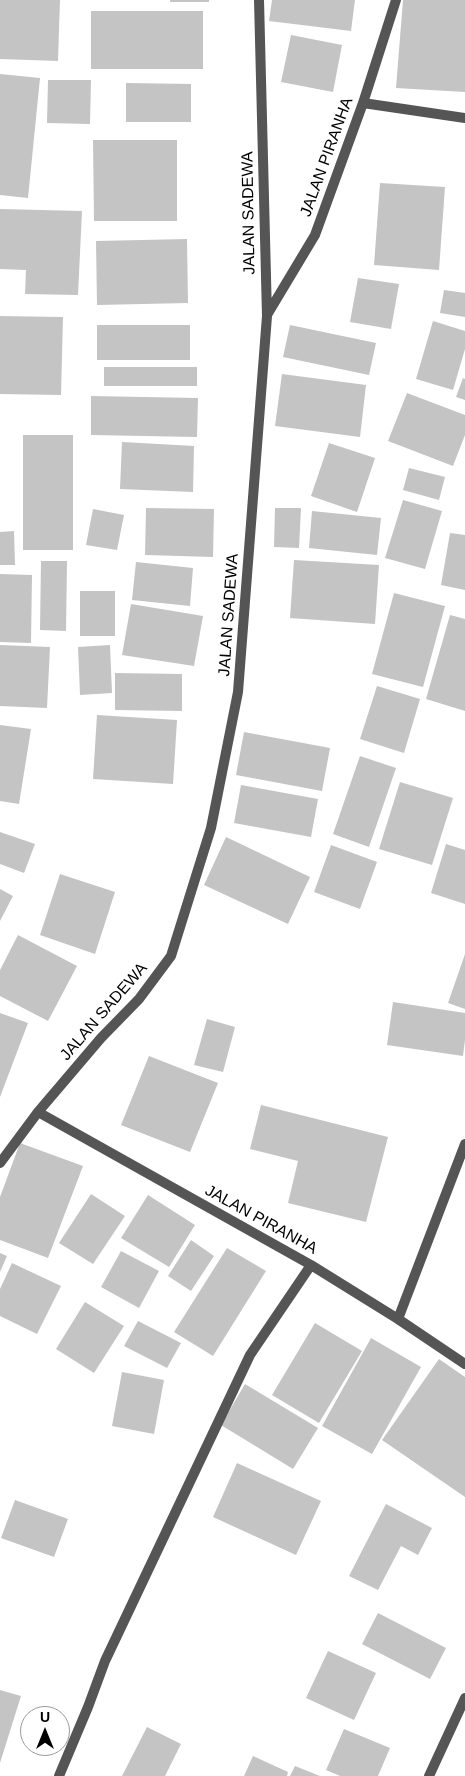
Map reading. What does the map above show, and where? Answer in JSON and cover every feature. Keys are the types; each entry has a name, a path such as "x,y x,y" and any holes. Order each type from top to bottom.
{"street":[{"name":"JALAN SADEWA","path":"0,1163 38,1112 100,1038 139,999 170,956 211,828 238,692 267,316 259,0"},
{"name":"JALAN PIRANHA","path":"267,316 315,235 363,103 396,0"},
{"path":"363,103 465,118"},
{"name":"JALAN PIRANHA","path":"38,1112 311,1265 398,1319 465,1364"},
{"path":"398,1319 465,1144"},
{"path":"59,1776 106,1661 246,1364 311,1265"},
{"path":"429,1776 465,1698"}],"building":[{"path":"0,0 60,0 58,61 0,59"},
{"path":"170,0 209,0 209,2 170,2"},
{"path":"272,0 355,0 351,31 269,21"},
{"path":"403,0 465,0 465,92 396,88"},
{"path":"91,11 203,11 203,69 91,69"},
{"path":"291,35 342,45 333,92 281,82"},
{"path":"0,74 40,78 28,198 0,195"},
{"path":"48,80 91,80 90,124 47,123"},
{"path":"126,83 191,84 191,122 126,122"},
{"path":"93,140 177,140 177,221 94,221"},
{"path":"380,183 445,187 439,270 374,265"},
{"path":"0,209 82,211 78,295 25,294 26,270 0,269"},
{"path":"187,239 188,303 97,305 96,241"},
{"path":"358,278 399,284 391,329 350,322"},
{"path":"444,290 465,293 465,317 440,313"},
{"path":"0,316 63,317 61,395 0,394"},
{"path":"433,321 465,331 465,349 453,390 416,379"},
{"path":"97,325 190,325 190,360 97,360"},
{"path":"290,325 376,343 369,375 283,357"},
{"path":"104,367 197,367 197,386 104,386"},
{"path":"282,374 366,385 360,437 275,426"},
{"path":"463,378 465,379 465,400 456,397"},
{"path":"407,393 465,415 465,435 453,466 388,441"},
{"path":"91,396 198,398 197,437 91,435"},
{"path":"23,435 73,435 73,550 23,550"},
{"path":"122,442 194,446 193,492 120,489"},
{"path":"329,443 375,458 357,512 311,496"},
{"path":"409,468 445,477 439,500 403,490"},
{"path":"403,500 442,511 425,569 385,558"},
{"path":"146,508 214,509 213,557 145,555"},
{"path":"275,508 301,508 299,548 274,547"},
{"path":"93,509 124,515 117,550 86,545"},
{"path":"312,511 381,518 377,555 309,548"},
{"path":"14,531 15,565 0,565 0,532"},
{"path":"450,533 465,535 465,590 441,585"},
{"path":"294,560 379,565 375,624 290,618"},
{"path":"41,561 67,561 66,631 40,630"},
{"path":"136,562 193,568 190,606 132,600"},
{"path":"0,574 32,575 31,643 0,642"},
{"path":"80,591 115,591 115,636 80,636"},
{"path":"394,593 445,606 423,687 372,674"},
{"path":"131,604 203,616 194,666 122,655"},
{"path":"450,615 465,619 465,711 426,699"},
{"path":"0,645 50,647 47,708 0,706"},
{"path":"110,645 112,693 80,695 78,647"},
{"path":"115,673 182,674 182,711 115,710"},
{"path":"377,686 420,699 404,753 360,739"},
{"path":"97,715 177,720 173,784 93,779"},
{"path":"0,725 31,729 19,804 0,801"},
{"path":"244,732 330,748 322,791 236,775"},
{"path":"360,756 396,768 369,847 333,834"},
{"path":"400,782 453,798 432,865 379,849"},
{"path":"241,785 318,799 311,837 234,823"},
{"path":"0,832 35,844 24,873 0,864"},
{"path":"226,837 310,877 288,924 204,885"},
{"path":"446,844 465,850 465,904 431,893"},
{"path":"331,845 377,862 360,909 314,892"},
{"path":"60,874 115,892 95,954 40,935"},
{"path":"0,889 13,896 0,921"},
{"path":"18,935 77,966 48,1021 0,996 0,970"},
{"path":"465,954 465,1009 448,1003"},
{"path":"393,1002 465,1013 463,1056 387,1045"},
{"path":"0,1013 28,1023 0,1097"},
{"path":"207,1019 235,1027 223,1072 194,1065"},
{"path":"149,1056 218,1083 190,1152 121,1125"},
{"path":"261,1105 388,1137 366,1222 288,1203 298,1161 250,1149"},
{"path":"20,1143 83,1166 48,1258 0,1240 0,1197"},
{"path":"91,1194 125,1216 93,1264 59,1243"},
{"path":"148,1195 195,1225 169,1267 121,1238"},
{"path":"191,1240 214,1256 191,1291 168,1276"},
{"path":"227,1248 266,1271 213,1356 174,1332"},
{"path":"121,1251 159,1271 139,1308 101,1287"},
{"path":"0,1253 7,1256 0,1272"},
{"path":"12,1263 61,1286 37,1334 0,1316 0,1289"},
{"path":"85,1302 124,1326 94,1373 56,1349"},
{"path":"138,1321 181,1343 167,1368 124,1346"},
{"path":"315,1323 362,1351 319,1423 272,1395"},
{"path":"371,1338 421,1367 372,1454 322,1426"},
{"path":"439,1359 465,1377 465,1497 382,1440"},
{"path":"122,1372 164,1380 154,1434 112,1426"},
{"path":"245,1384 318,1428 293,1469 221,1425"},
{"path":"237,1463 321,1501 296,1555 213,1517"},
{"path":"15,1500 68,1519 54,1557 1,1538"},
{"path":"386,1504 432,1528 418,1555 401,1546 378,1590 349,1576"},
{"path":"378,1613 446,1648 430,1679 362,1644"},
{"path":"328,1651 376,1673 354,1720 306,1698"},
{"path":"0,1690 21,1696 0,1763"},
{"path":"147,1727 181,1744 165,1776 122,1776"},
{"path":"344,1729 390,1748 378,1776 340,1776 326,1770"},
{"path":"253,1756 288,1772 287,1776 244,1776"},
{"path":"295,1766 320,1776 290,1776"}]}
